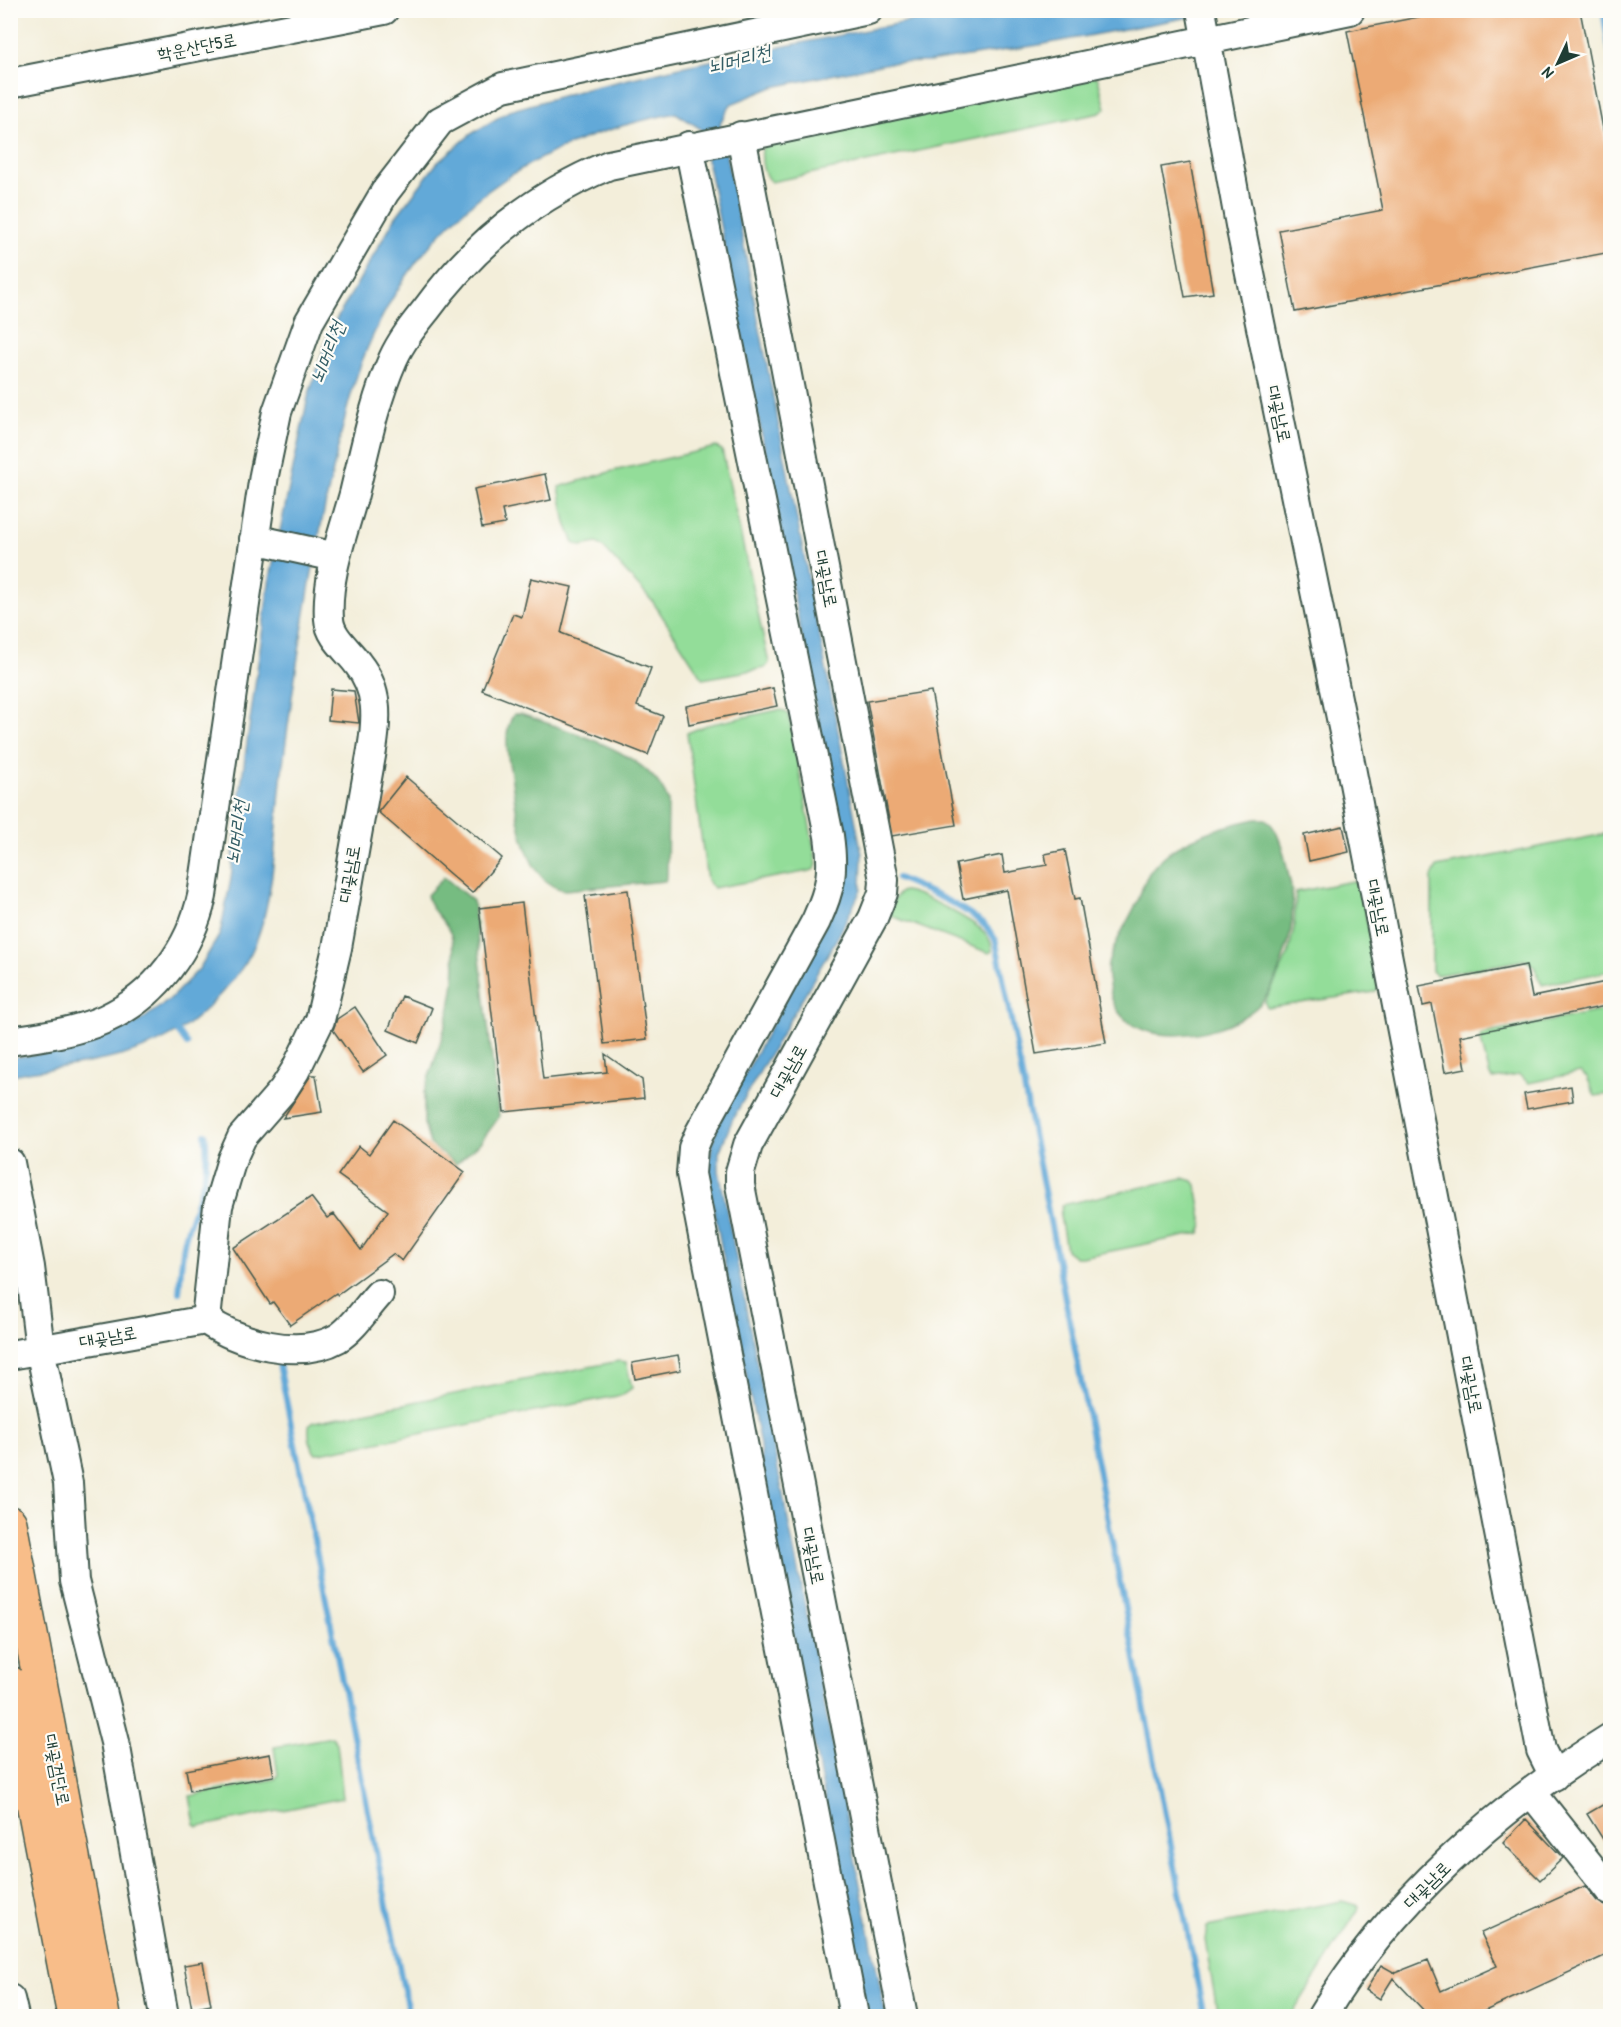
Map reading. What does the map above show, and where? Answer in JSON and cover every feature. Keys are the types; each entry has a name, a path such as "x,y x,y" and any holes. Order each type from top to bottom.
{"main road":[{"name":"대곶검단로","path":"10,1523 103,2016"},
{"name":"대곶검단로","path":"10,1683 74,2016"}],"street":[{"name":"학운산단5로","path":"10,83 384,10"},
{"path":"10,1041 83,1028 107,1019 141,996 161,977 190,938 202,896 254,539 277,412 309,322 385,192 440,121 503,87 868,10"},
{"name":"대곶남로","path":"1201,10 1243,236 1352,775 1539,1738 1554,1776"},
{"name":"대곶남로","path":"10,1355 206,1320 218,1206 229,1168 242,1137 283,1090 295,1071 320,1020 337,948 372,750 376,720 375,699 368,679 334,635 329,623 328,608 336,557 375,413 393,358 405,337 456,272 501,227 544,196 609,165 689,146 1350,10"},
{"name":"대곶남로","path":"741,136 884,880 881,899 873,918 748,1145 740,1172 740,1185 903,2016"},
{"path":"689,146 820,791 832,872 831,886 816,921 699,1134 693,1148 691,1173 854,2016"},
{"path":"254,539 336,557"},
{"path":"10,1163 30,1267 40,1349 69,1483 74,1581 115,1742 164,2016"},
{"path":"206,1320 223,1331 248,1341 287,1347 318,1344 331,1341 348,1329 379,1294"},
{"name":"대곶남로","path":"1322,2016 1370,1945 1425,1884 1532,1793 1611,1738"},
{"path":"1532,1793 1611,1891"},
{"path":"10,1999 14,2016"}],"green space":[{"path":"1097,76 1106,108 1100,113 771,182 764,171 762,148 765,144"},
{"path":"716,447 722,450 769,663 765,668 703,679 653,602 603,547 597,543 581,546 574,543 566,523 559,487 613,471"},
{"path":"778,710 785,711 789,716 817,864 815,869 810,871 713,888 707,880 687,733 707,725"},
{"path":"514,714 521,714 605,745 645,769 659,784 668,801 667,876 665,881 565,890 551,885 540,875 525,846 516,811 507,747 508,730"},
{"path":"1256,819 1266,819 1279,838 1292,896 1288,944 1269,992 1262,1002 1247,1015 1227,1025 1204,1032 1180,1035 1157,1034 1136,1027 1120,1014 1111,995 1107,968 1114,947 1139,898 1147,876 1162,859 1186,842 1214,830"},
{"path":"1610,833 1610,971 1542,985 1534,966 1525,960 1436,975 1432,971 1432,877 1437,867"},
{"path":"444,877 473,901 499,1117 480,1143 456,1164 430,1144 424,1124 424,1092 448,1016 454,977 455,957 452,938 447,926 428,901 427,895"},
{"path":"1353,881 1361,886 1378,989 1374,992 1267,1008 1265,1002 1288,955 1294,928 1296,892"},
{"path":"903,891 933,901 971,922 987,936 992,951 989,953 891,916 893,902"},
{"path":"1610,1009 1610,1094 1595,1096 1587,1077 1580,1072 1529,1083 1519,1075 1493,1079 1490,1076 1480,1037 1483,1034"},
{"path":"1183,1178 1193,1181 1196,1185 1203,1225 1200,1233 1082,1257 1075,1257 1066,1250 1060,1216 1062,1205"},
{"path":"619,1361 626,1362 632,1388 622,1395 320,1453 315,1453 309,1436 309,1426 314,1422"},
{"path":"332,1737 337,1743 343,1798 198,1827 195,1825 190,1796 275,1779 278,1775 274,1747"},
{"path":"1342,1901 1359,1906 1358,1910 1291,2016 1218,2016 1205,1940 1207,1927"}],"water":[{"name":"뇌머리천","path":"962,11 1222,11 1039,45 929,62 889,63 773,87 731,104 720,123 862,854 861,890 839,935 733,1118 719,1153 719,1171 886,2016 867,2016 763,1481 760,1445 709,1184 711,1152 719,1122 840,898 846,880 846,859 701,129 676,113 624,125 576,142 531,163 490,190 453,221 420,258 391,301 367,349 345,417 321,523 302,630 282,772 270,888 259,933 251,953 222,993 203,1011 186,1026 146,1048 102,1060 11,1075 10,1058 72,1049 136,1024 169,1000 199,969 220,934 231,879 239,801 269,583 308,397 329,332 395,218 437,163 471,134 509,111 582,90 680,67"}],"building":[{"path":"1454,10 1580,10 1611,170 1611,252 1295,312 1279,230 1383,210 1347,31"},
{"path":"1190,162 1213,293 1185,297 1161,167"},
{"path":"545,474 551,500 502,510 505,524 482,528 474,489"},
{"path":"531,578 572,587 561,633 651,668 637,706 663,716 648,755 482,690 513,614 522,617"},
{"path":"773,688 777,706 689,724 686,706"},
{"path":"331,689 354,691 359,723 328,720"},
{"path":"931,691 956,825 892,836 867,701"},
{"path":"406,777 502,858 472,893 378,812"},
{"path":"1343,826 1349,852 1309,861 1304,835"},
{"path":"1065,850 1075,899 1080,898 1106,1043 1036,1054 1007,890 963,899 956,864 1002,855 1005,873 1047,865 1045,854"},
{"path":"628,890 647,1039 604,1044 585,896"},
{"path":"522,903 543,1079 607,1072 605,1054 642,1080 644,1098 504,1112 479,908"},
{"path":"1526,965 1532,997 1611,981 1611,1005 1460,1036 1466,1068 1445,1072 1432,1004 1423,1006 1419,986"},
{"path":"402,996 432,1008 418,1043 388,1030"},
{"path":"355,1007 387,1055 363,1072 333,1030 337,1019"},
{"path":"311,1075 316,1075 322,1112 283,1118"},
{"path":"1571,1086 1573,1101 1527,1109 1524,1094"},
{"path":"393,1120 465,1172 402,1261 393,1254 337,1295 336,1293 290,1325 273,1302 270,1304 233,1248 311,1197 327,1218 334,1214 361,1250 388,1211 338,1175 359,1146 369,1154"},
{"path":"678,1355 681,1370 635,1379 632,1363"},
{"path":"270,1754 274,1776 190,1791 186,1770"},
{"path":"1611,1800 1611,1852 1587,1814"},
{"path":"1526,1819 1563,1858 1540,1880 1503,1843"},
{"path":"1585,1886 1597,1901 1606,1907 1611,1916 1611,1953 1474,2016 1429,2016 1393,1978 1380,1999 1366,1990 1381,1965 1395,1973 1428,1960 1441,1991 1497,1966 1481,1933"},
{"path":"203,1962 211,2005 192,2009 184,1965"}],"waterway":[{"path":"1603,10 1610,52"},
{"path":"898,878 968,913 981,922 996,942 1204,2016"},
{"path":"173,1025 187,1044"},
{"path":"179,1292 184,1242 205,1175 205,1134"},
{"path":"279,1364 409,2016"}]}
